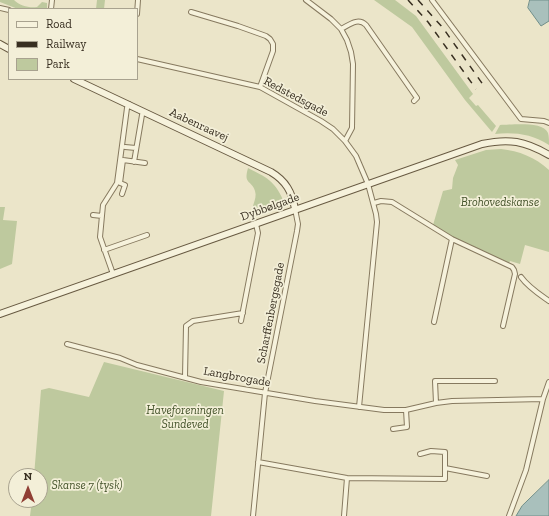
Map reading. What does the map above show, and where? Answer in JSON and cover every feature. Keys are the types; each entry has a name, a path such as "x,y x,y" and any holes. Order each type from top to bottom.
{"street":[{"path":"306,0 331,18 347,40 353,64 352,128 345,141"},
{"path":"432,0 521,119 544,121 549,123"},
{"path":"191,12 238,26 270,39 273,44 273,50 260,88"},
{"path":"341,30 359,21 366,25 417,98 414,101"},
{"name":"Redstedsgade","path":"138,59 260,88 333,129 345,141 356,156 374,203 377,232 359,407"},
{"name":"Aabenraavej","path":"76,80 278,176 284,181 291,192 295,209"},
{"path":"113,274 100,237 103,205 117,183 126,108 129,104"},
{"path":"134,162 142,115 144,112"},
{"name":"Dybbølgade","path":"0,314 482,144 496,141 515,141 525,143 549,155"},
{"path":"125,147 136,148"},
{"path":"122,194 125,185 120,183 123,160 145,163"},
{"path":"374,203 381,201 392,202 452,239 510,266 514,270 515,274 503,326"},
{"name":"Scharffenbergsgade","path":"253,516 265,393 298,224 295,209"},
{"path":"93,215 102,216"},
{"path":"241,321 258,233 256,224"},
{"path":"104,250 147,235"},
{"path":"434,322 452,239"},
{"path":"521,277 535,291 549,301"},
{"path":"184,377 186,326 193,321 243,313"},
{"name":"Langbrogade","path":"67,344 221,386 384,410 406,410 452,401 543,399"},
{"path":"436,403 435,381 494,381"},
{"path":"509,516 526,470 543,399 549,382"},
{"path":"393,429 407,427 406,410"},
{"path":"258,462 347,478 445,479 445,452 431,451 420,454"},
{"path":"445,468 486,476"},
{"path":"344,516 347,478"}],"green space":[{"path":"0,0 14,0 25,6 37,7 42,2 47,3 47,8 15,8 0,2"},
{"path":"97,0 105,0 104,8 96,8"},
{"path":"374,0 395,0 416,16 473,94 469,98 476,106 478,105 496,126 492,132 465,100 412,27"},
{"path":"527,124 545,129 549,137 549,145 529,136 509,133 495,134 500,125"},
{"name":"Brohovedskanse","path":"501,149 526,155 544,165 549,170 549,252 525,245 520,264 510,261 509,263 451,236 433,225 443,191 452,189 453,178 458,165 455,160 486,150"},
{"path":"248,168 269,180 277,188 283,200 279,206 252,218 251,214 256,194 254,188 247,180"},
{"path":"0,207 5,207 3,220 17,221 12,264 0,269"},
{"path":"104,362 224,391 211,516 30,516 31,508 48,508 48,468 35,468 41,390 49,388 89,397"}],"water":[{"path":"530,0 549,0 549,21 541,26 528,8"},
{"path":"549,480 549,516 516,516 522,506"}],"railway":[{"path":"408,0 428,22 476,89"},
{"path":"418,0 443,28 484,86"}],"park label":[{"name":"Haveforeningen Sundeved","path":"185,418"},
{"name":"Skanse 7 (tysk)","path":"87,486"}]}
